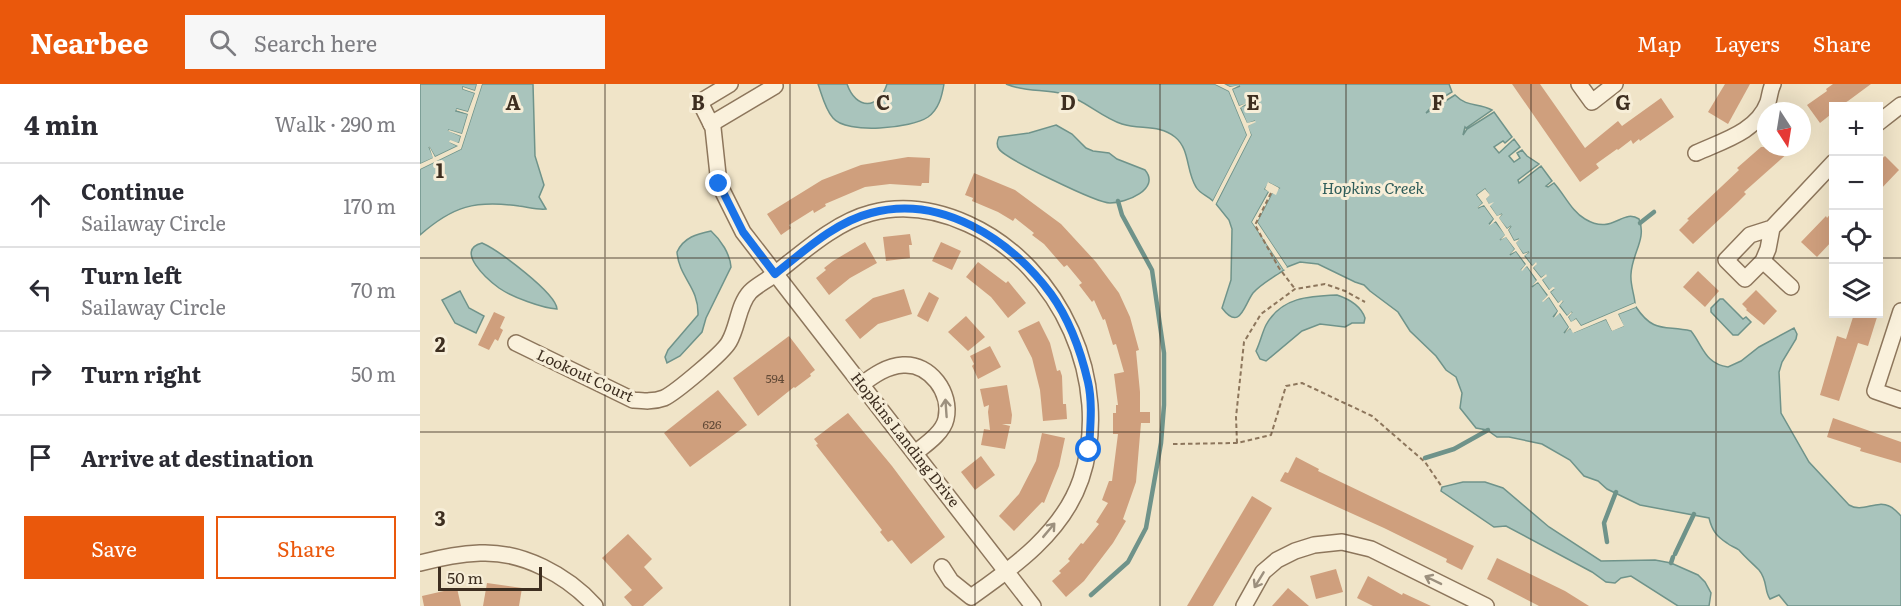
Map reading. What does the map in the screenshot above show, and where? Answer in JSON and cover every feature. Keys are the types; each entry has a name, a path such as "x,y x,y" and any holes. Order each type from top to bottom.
{"street":[{"name":"Hopkins Landing Drive","path":"730,84 700,102 711,124 719,184 743,232 1033,606"},
{"path":"711,124 775,86 774,84"},
{"path":"1579,84 1592,102 1615,84"},
{"path":"1696,153 1750,127 1768,102 1772,87"},
{"path":"1883,119 1901,105"},
{"path":"1772,228 1768,249 1762,261 1745,279 1726,260 1750,235 1772,228 1829,166"},
{"name":"Lookout Court","path":"516,343 633,400 650,402 666,397 721,353 730,341 737,318 749,293 844,224 870,213 897,209 923,209 945,214 977,228 1008,247 1029,268 1052,295 1066,321 1088,384 1091,414 1089,450 1080,481 1067,508 1048,533 1008,571 971,597 951,581 942,567"},
{"path":"1762,261 1791,287"},
{"path":"1901,311 1875,391 1901,400"},
{"path":"861,385 879,372 904,365 917,366 938,381 946,399 946,420 940,430 915,453"},
{"path":"1244,606 1263,572 1277,560 1314,545 1342,542 1371,549 1486,606"},
{"path":"420,563 482,552 518,558 550,570 576,588 595,606"}],"path":[{"path":"1272,194 1256,225 1279,268 1295,289"},
{"path":"1237,443 1236,417 1244,342 1261,314 1295,289 1325,284 1345,291 1365,302"},
{"path":"1173,444 1237,443 1271,435 1286,386 1302,383 1372,416 1425,462 1442,487"}],"water":[{"path":"420,84 477,84 475,91 463,87 475,93 468,112 457,109 456,111 468,114 462,134 448,130 461,136 459,143 450,142 458,146 435,157 429,147 434,158 420,164"},
{"path":"482,84 533,84 535,156 544,185 539,197 546,209 503,204 465,207 443,217 420,235 420,169 461,149"},
{"path":"818,84 847,84 856,99 867,104 879,99 887,84 944,84 941,98 928,117 895,127 865,128 852,127 833,118"},
{"path":"1006,84 1215,84 1229,91 1247,135 1213,201 1196,187 1180,142 1169,133 1122,124 1064,94"},
{"name":"Hopkins Creek","path":"1224,84 1449,84 1452,92 1437,101 1426,113 1455,95 1464,102 1492,110 1465,127 1463,135 1467,129 1494,112 1512,137 1505,143 1503,141 1494,147 1499,153 1514,139 1520,147 1509,156 1514,162 1520,158 1517,153 1522,150 1539,164 1518,180 1519,183 1541,166 1552,181 1546,186 1554,183 1572,207 1585,219 1603,225 1627,217 1639,219 1640,240 1631,274 1635,303 1581,326 1576,319 1571,323 1568,317 1572,312 1567,316 1559,305 1563,301 1558,303 1550,292 1554,289 1549,290 1542,280 1546,275 1541,278 1533,268 1536,263 1532,266 1524,255 1529,252 1523,254 1515,243 1519,239 1514,241 1508,230 1511,226 1507,229 1498,218 1502,214 1497,217 1485,199 1489,195 1485,189 1477,195 1483,203 1478,208 1484,205 1494,219 1489,224 1495,221 1506,235 1500,240 1506,236 1515,249 1510,255 1516,251 1526,265 1521,270 1527,266 1537,281 1532,287 1538,282 1548,296 1543,301 1549,297 1558,311 1553,317 1559,312 1569,327 1564,333 1570,328 1574,332 1606,319 1612,330 1623,326 1618,314 1636,307 1642,316 1654,325 1691,331 1709,358 1728,367 1794,328 1797,334 1796,339 1782,362 1779,372 1781,413 1809,462 1849,505 1859,508 1879,504 1889,506 1901,516 1901,606 1788,606 1779,595 1770,599 1764,578 1759,570 1739,550 1717,535 1709,518 1640,505 1607,489 1598,481 1584,476 1570,460 1542,444 1509,437 1497,437 1487,430 1476,428 1460,408 1462,393 1456,377 1446,370 1436,356 1410,331 1398,312 1364,285 1318,264 1300,262 1287,267 1257,222 1272,193 1279,188 1269,183 1265,189 1269,191 1252,222 1284,270 1253,293 1241,314 1237,317 1228,315 1222,308 1231,280 1232,229 1229,220 1216,204 1251,135 1247,126 1255,121 1247,124 1240,107 1248,104 1239,106 1232,89 1240,86 1230,87"},
{"path":"1056,125 1072,134 1086,148 1109,153 1117,159 1145,170 1149,183 1145,189 1140,194 1124,201 1110,203 1102,201 1071,189 1034,170 1005,154 997,146 999,137 1029,133"},
{"path":"711,231 729,257 731,267 706,318 702,332 680,356 667,363 665,357 668,350 698,315 695,297 681,269 677,252 687,240"},
{"path":"482,243 537,283 554,302 557,309 543,307 519,298 494,284 481,272 472,258 471,252 474,247"},
{"path":"460,291 469,308 484,316 476,333 455,323 442,300"},
{"path":"1337,295 1358,307 1365,318 1364,323 1352,323 1345,327 1320,324 1302,331 1266,361 1260,359 1256,351 1263,331 1272,316 1280,309 1297,300"},
{"path":"1723,299 1743,319 1746,317 1751,322 1738,335 1733,335 1711,312 1711,308"},
{"path":"1463,482 1485,482 1503,488 1549,527 1601,561 1655,560 1671,563 1698,575 1711,593 1709,606 1678,606 1631,576 1621,578 1615,583 1606,582 1592,572 1506,526 1494,527 1441,491 1442,487"}],"pier":[{"path":"477,84 482,84 461,149 420,169 420,164 433,158 429,146 435,157 458,146 449,142 450,140 459,143 461,136 448,131 462,134 468,114 456,110 468,112 475,93 463,87 475,91"},
{"path":"1215,84 1230,87 1240,85 1232,89 1239,106 1247,103 1240,108 1247,123 1256,122 1248,126 1251,135 1214,207 1212,203 1247,135 1229,91"},
{"path":"1268,182 1279,188 1276,195 1272,193 1257,222 1287,267 1284,270 1252,222 1269,192 1265,189"},
{"path":"1485,189 1490,195 1486,199 1489,204 1494,202 1490,206 1497,216 1502,214 1499,218 1507,229 1511,226 1508,230 1514,241 1520,239 1516,243 1523,254 1529,252 1524,256 1532,266 1536,262 1533,268 1541,278 1546,274 1547,276 1542,280 1549,290 1555,288 1550,292 1558,303 1563,301 1559,306 1567,316 1572,313 1568,317 1571,322 1576,319 1581,326 1635,303 1636,307 1618,314 1624,326 1612,331 1606,319 1573,333 1570,328 1565,333 1569,327 1560,313 1554,318 1558,311 1549,297 1542,301 1548,295 1538,282 1532,286 1537,280 1527,266 1521,270 1526,264 1516,251 1510,254 1515,249 1506,237 1500,240 1505,235 1496,221 1489,226 1494,219 1484,205 1477,208 1483,203 1477,195"}],"building":[{"path":"1512,84 1540,84 1585,148 1618,121 1622,126 1661,98 1674,117 1640,141 1639,139 1633,144 1631,140 1617,149 1596,164 1599,168 1580,182"},
{"path":"1725,84 1750,84 1728,124 1708,112"},
{"path":"1833,84 1871,84 1846,102 1829,102 1829,116 1820,123 1811,111 1811,102 1827,91 1826,89"},
{"path":"1757,150 1757,156 1784,156 1744,192 1746,194 1693,244 1679,230 1689,220 1687,219 1739,170 1737,168"},
{"path":"1885,156 1899,170 1883,187 1883,158"},
{"path":"908,157 930,158 929,183 922,183 921,186 890,184 865,187 825,204 826,206 814,213 813,210 789,225 791,228 781,235 767,214 822,180 861,165"},
{"path":"974,173 1015,190 1061,224 1096,262 1119,293 1130,317 1139,350 1136,351 1140,412 1150,412 1150,423 1141,423 1136,482 1123,519 1126,521 1113,543 1084,581 1066,597 1052,581 1061,573 1059,571 1070,561 1068,559 1099,524 1096,522 1108,503 1102,500 1109,481 1112,481 1118,434 1113,434 1113,413 1116,413 1116,405 1118,405 1114,374 1124,372 1116,344 1113,345 1105,319 1103,320 1094,300 1092,302 1079,285 1082,283 1067,265 1064,267 1044,244 1032,235 1034,233 1015,218 1013,221 972,201 973,198 965,195"},
{"path":"1826,216 1827,218 1829,216 1829,244 1817,257 1801,242"},
{"path":"910,234 912,245 909,245 910,258 886,261 883,237"},
{"path":"865,242 877,263 850,278 829,295 816,278 833,261"},
{"path":"941,242 961,251 952,270 932,261"},
{"path":"978,262 1006,283 1008,281 1026,303 1008,318 991,297 966,277"},
{"path":"1698,271 1719,291 1705,307 1683,287"},
{"path":"904,289 912,314 878,324 860,339 845,320 873,298"},
{"path":"1756,290 1777,311 1764,325 1742,304"},
{"path":"929,292 939,298 928,322 917,316"},
{"path":"494,312 505,317 498,341 495,339 489,350 478,345"},
{"path":"966,316 985,337 968,351 948,332"},
{"path":"1853,318 1877,318 1868,346 1858,343 1839,401 1820,395 1837,336 1846,339"},
{"path":"1039,321 1050,343 1057,371 1060,370 1062,376 1063,404 1066,404 1067,419 1043,421 1040,390 1032,358 1018,331"},
{"path":"789,336 815,370 810,374 811,376 758,416 733,378"},
{"path":"990,346 1001,367 978,379 970,356"},
{"path":"1007,385 1012,415 1011,424 1002,424 1010,426 1005,449 981,445 984,429 990,430 989,405 984,407 980,389"},
{"path":"718,390 747,425 690,467 664,433"},
{"path":"848,413 892,466 945,537 911,564 892,540 888,542 880,532 882,530 816,445 818,444 814,439"},
{"path":"1833,418 1901,442 1901,463 1860,451 1861,448 1827,437"},
{"path":"1042,433 1065,438 1059,466 1044,503 1042,502 1014,531 999,516 1019,494 1036,461"},
{"path":"981,456 995,475 975,490 961,472"},
{"path":"1296,457 1319,469 1318,471 1474,546 1462,570 1446,562 1447,559 1384,528 1280,481 1285,472 1288,473"},
{"path":"1252,496 1272,508 1213,606 1187,606"},
{"path":"628,534 652,559 644,567 663,588 643,606 632,606 624,597 632,590 602,558"},
{"path":"1497,558 1565,591 1589,606 1539,606 1487,579"},
{"path":"1336,569 1343,592 1316,599 1310,576"},
{"path":"1368,576 1402,595 1403,593 1431,606 1373,606 1357,598"},
{"path":"487,583 522,588 519,606 483,606"},
{"path":"457,588 461,606 424,606 422,596"},
{"path":"1288,588 1309,606 1272,606"}],"waterway":[{"path":"1091,595 1128,562 1146,528 1161,443 1164,405 1164,353 1152,270 1122,215 1118,201"},
{"path":"1640,223 1654,212"},
{"path":"1425,458 1454,449 1488,430"},
{"path":"1607,542 1604,523 1616,492"},
{"path":"1675,554 1694,514"},
{"path":"1671,563 1673,557"}],"route":[{"path":"719,184 743,232 775,274 844,224 870,213 897,209 923,209 945,214 977,228 1008,247 1052,295 1078,350 1088,384 1091,414 1089,450"}]}
